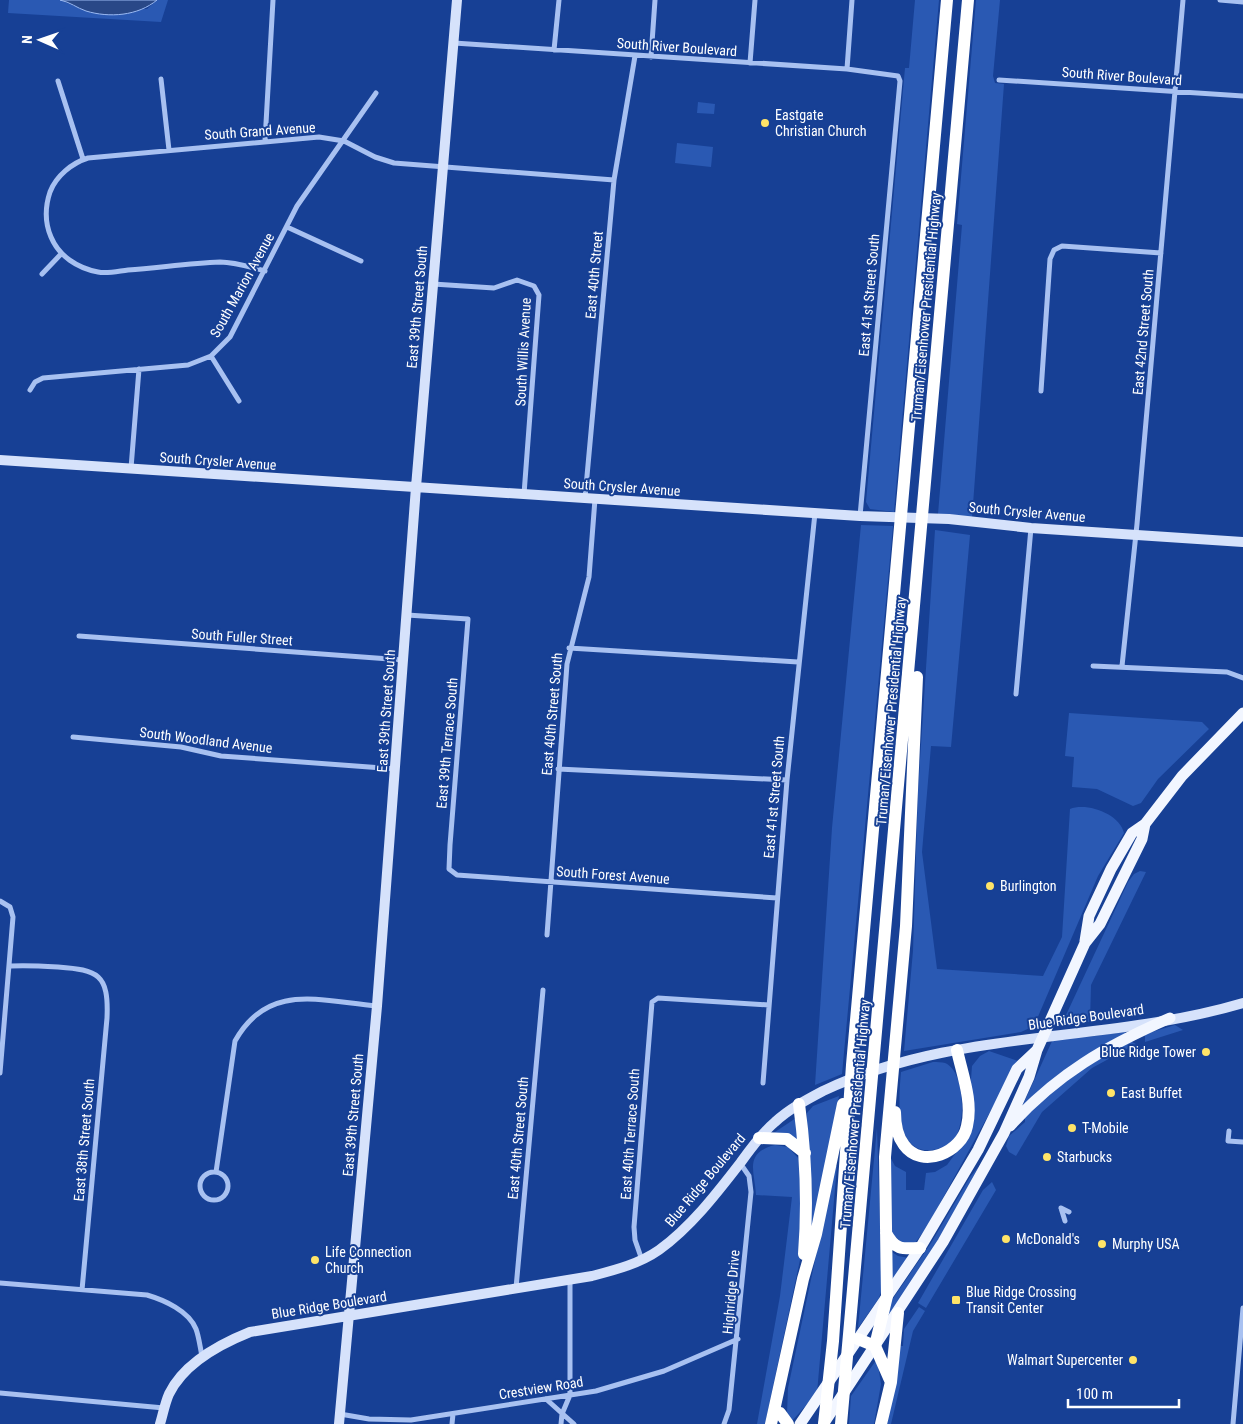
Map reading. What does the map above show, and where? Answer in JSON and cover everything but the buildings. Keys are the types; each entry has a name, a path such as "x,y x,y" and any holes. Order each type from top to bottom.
{"highway":[{"name":"Truman/Eisenhower Presidential Highway","path":"824,1424 833,1341 852,1065 947,0"},
{"name":"Truman/Eisenhower Presidential Highway","path":"841,1424 968,0"},
{"path":"891,1382 875,1346 887,1296 885,1157 894,1084 907,916 920,554"},
{"path":"894,1084 895,1124 904,1146 915,1154 928,1157 950,1151 958,1146 968,1125 968,1098 957,1050"},
{"path":"771,1424 803,1279 816,1234 852,1065"},
{"path":"799,1104 805,1153 808,1207 803,1279"},
{"path":"759,1138 787,1139 805,1153"},
{"path":"886,1233 892,1244 898,1248 920,1248"},
{"path":"881,1424 891,1382 898,1313"},
{"path":"858,1339 875,1346"},
{"path":"779,1394 780,1419 788,1424"}],"main road":[{"name":"East 39th Street South","path":"340,1419 377,1006 416,487 457,0"},
{"name":"South Crysler Avenue","path":"0,460 860,516 879,515 949,519 1031,528 1243,542"},
{"path":"824,1424 943,1242 1004,1133 1029,1077 1037,1050 1085,943 1089,916 1111,869 1132,833 1145,824 1182,776 1243,713"},
{"name":"Blue Ridge Boulevard","path":"160,1424 174,1387 202,1357 226,1342 250,1332 570,1280 621,1269 642,1260 678,1235 774,1122 799,1104 865,1074 906,1061 957,1050 1170,1018 1242,1003"},
{"path":"1004,1133 1044,1091 1066,1074 1097,1053 1170,1018"},
{"path":"800,1424 920,1248 978,1150 1017,1069 1037,1050"}],"street":[{"path":"265,141 273,0"},
{"path":"554,50 559,0"},
{"path":"650,56 655,0"},
{"path":"750,62 755,0"},
{"path":"847,70 852,0"},
{"name":"East 42nd Street South","path":"1122,666 1136,535 1183,0"},
{"path":"1220,0 1243,2"},
{"name":"South River Boulevard","path":"453,43 750,62 898,76"},
{"name":"East 40th Street","path":"590,498 614,180 635,56"},
{"name":"East 41st Street South","path":"860,516 900,81 898,76"},
{"path":"161,79 169,150"},
{"name":"South River Boulevard","path":"999,80 1243,96"},
{"path":"58,81 83,159 60,175 47,200 48,230 61,254 79,267 99,273 220,262 241,264 264,271"},
{"name":"South Marion Avenue","path":"30,390 35,382 43,378 188,365 211,356 230,337 297,206 376,93"},
{"name":"South Grand Avenue","path":"83,159 319,137 344,141 375,157 394,163 614,180"},
{"path":"287,227 361,261"},
{"path":"1040,391 1050,258 1053,252 1062,246 1161,253"},
{"path":"42,274 61,254"},
{"name":"South Willis Avenue","path":"433,284 494,288 518,280 529,282 536,287 540,295 524,494"},
{"path":"211,356 239,401"},
{"path":"131,469 139,369"},
{"name":"East 40th Street South","path":"547,935 558,769 570,648 585,601 589,578 590,498"},
{"name":"East 41st Street South","path":"763,1083 787,780 815,513"},
{"path":"1016,694 1031,528"},
{"name":"East 39th Terrace South","path":"407,615 468,619 449,869"},
{"name":"South Fuller Street","path":"79,636 404,660"},
{"path":"570,648 798,662"},
{"path":"1093,666 1227,672 1243,678"},
{"name":"South Woodland Avenue","path":"73,737 181,747 221,756 396,769"},
{"path":"558,769 787,780"},
{"name":"South Forest Avenue","path":"449,869 464,877 777,898"},
{"path":"0,901 10,907 13,917 0,1073"},
{"name":"East 38th Street South","path":"10,966 27,965 89,970 104,984 107,993 82,1290"},
{"name":"East 40th Street South","path":"516,1288 543,990"},
{"path":"216,1172 234,1041 243,1026 259,1011 271,1004 292,998 377,1006"},
{"name":"East 40th Terrace South","path":"642,1260 635,1240 634,1227 650,1008 652,1002 658,998 769,1005"},
{"path":"1229,1131 1228,1141 1243,1142"},
{"path":"978,1150 990,1156"},
{"name":"Highridge Drive","path":"724,1424 730,1410 751,1192 748,1176 740,1163"},
{"path":"216,1172 225,1178 228,1188 222,1197 212,1200 203,1194 200,1184 206,1175 216,1172"},
{"path":"1065,1221 1060,1208 1069,1212"},
{"path":"561,1424 562,1414 570,1395 570,1280"},
{"path":"0,1283 147,1295 171,1305 195,1327 202,1357"},
{"path":"1233,1424 1241,1360 1243,1308"},
{"name":"Crestview Road","path":"340,1419 399,1420 454,1414 570,1395 637,1380 738,1339"},
{"path":"0,1394 165,1408"},
{"path":"546,1399 574,1424"},
{"path":"452,1424 454,1414"}],"shaded area":[{"path":"9,0 60,0 86,11 147,9 157,0 168,0 161,22 8,13"},
{"path":"60,0 157,0 141,9 114,15 86,11"},
{"path":"915,0 939,0 894,512 870,509 866,502 905,68 909,68"},
{"path":"976,0 1000,0 993,76 995,83 1004,84 972,518 938,514 962,225 957,224"},
{"path":"698,102 715,104 714,114 697,113"},
{"path":"677,143 713,147 711,167 675,163"},
{"path":"861,525 893,526 842,1074 815,1085 832,828"},
{"path":"935,530 970,535 951,747 931,746 922,852 937,969 1043,976 1062,937 1070,809 1085,807 1102,811 1116,820 1124,833 1098,876 1034,1026 1021,1032 904,1051 913,951 918,791"},
{"path":"1069,713 1202,722 1209,729 1158,779 1141,803 1133,806 1097,789 1072,787 1074,757 1065,756"},
{"path":"1140,871 1146,872 1091,985 1090,1022 1079,1021 1066,1015 1128,882 1134,874"},
{"path":"1175,1025 1183,1030 1145,1042 1145,1034"},
{"path":"1125,1032 1126,1035 1021,1109 1053,1039"},
{"path":"1130,1041 1136,1044 1092,1068 1042,1112 1016,1156 1009,1152 1006,1146 1009,1136 1025,1122 1025,1118 1053,1087"},
{"path":"989,1051 1018,1061 927,1227 915,1243 906,1246 892,1234 889,1155 895,1166 906,1172 906,1190 924,1190 926,1173 935,1172 947,1165 958,1150 967,1130 972,1066 980,1056"},
{"path":"933,1062 945,1063 952,1068 957,1076 962,1098 961,1121 959,1131 950,1143 938,1149 919,1149 910,1143 901,1122 901,1072"},
{"path":"839,1096 808,1253 807,1113 813,1106"},
{"path":"796,1118 799,1143 772,1134"},
{"path":"877,1128 882,1289 879,1298 858,1328"},
{"path":"775,1145 788,1147 799,1159 803,1230 800,1260 765,1424 757,1424 780,1296 792,1197 756,1195 753,1164 758,1153"},
{"path":"835,1166 837,1166 817,1393 792,1421 787,1414 788,1388"},
{"path":"979,1166 930,1256 880,1330 890,1303 931,1243 970,1177"},
{"path":"992,1182 996,1190 926,1308 918,1303 983,1190"},
{"path":"889,1250 898,1256 909,1258 890,1285"},
{"path":"919,1307 925,1311 913,1331 891,1424 887,1424 898,1346 903,1346 904,1329"},
{"path":"877,1359 881,1384 874,1424 849,1424 851,1396"}],"place":[{"name":"Eastgate Christian Church","path":"765,123"},
{"name":"Burlington","path":"990,886"},
{"name":"Blue Ridge Tower","path":"1206,1052"},
{"name":"East Buffet","path":"1111,1093"},
{"name":"T-Mobile","path":"1072,1128"},
{"name":"Starbucks","path":"1047,1157"},
{"name":"McDonald's","path":"1006,1239"},
{"name":"Murphy USA","path":"1102,1244"},
{"name":"Life Connection Church","path":"315,1260"},
{"name":"Blue Ridge Crossing Transit Center","path":"956,1300"},
{"name":"Walmart Supercenter","path":"1133,1360"}]}
